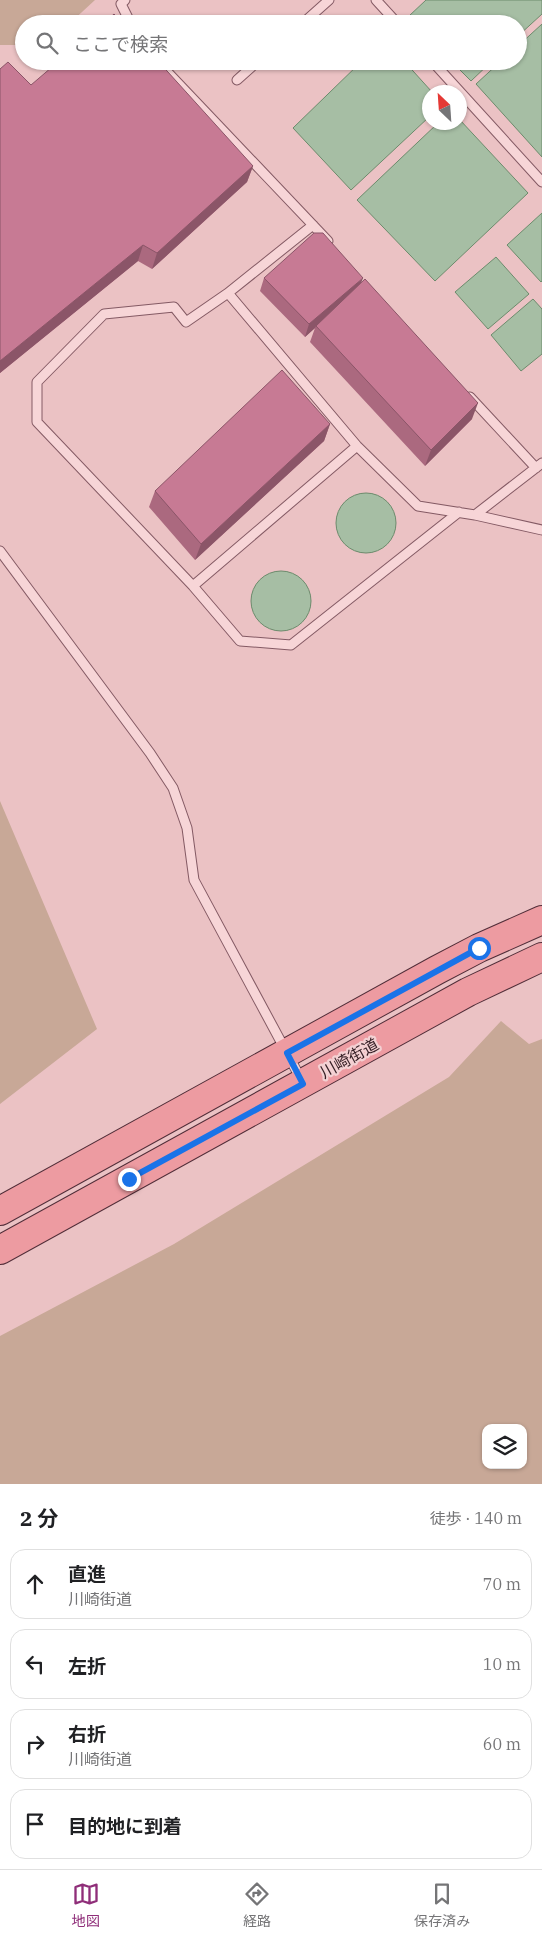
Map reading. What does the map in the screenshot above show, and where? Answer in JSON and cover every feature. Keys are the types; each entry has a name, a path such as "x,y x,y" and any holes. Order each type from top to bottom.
{"main road":[{"path":"0,1211 438,970 488,944 542,920"},
{"name":"川崎街道","path":"0,1250 468,992 542,957"}],"lane":[{"path":"125,0 121,4 126,15"},
{"path":"312,15 329,0"},
{"path":"376,0 390,15"},
{"path":"166,70 332,246"},
{"path":"237,80 248,70"},
{"path":"440,70 542,182"},
{"path":"313,225 228,293 186,322 174,307 104,314 37,382 37,422 193,586 240,641 291,645 459,512"},
{"path":"228,293 356,446 418,506 475,515 542,530"},
{"path":"464,390 539,466 475,515"},
{"path":"193,586 356,446"},
{"path":"0,551 150,753 173,788 187,828 194,880 303,1084"}],"shaded area":[{"path":"0,0 95,0 79,15 15,15 15,45 0,45"},
{"path":"426,0 542,0 542,14 527,28 527,15 410,15"},
{"path":"542,24 542,157 476,84 491,70 527,70 527,38"},
{"path":"353,70 412,70 426,85 422,85 422,124 351,190 293,128"},
{"path":"460,70 483,70 471,81"},
{"path":"467,128 528,193 435,281 357,200 431,130 467,130"},
{"path":"542,213 542,281 541,282 507,245"},
{"path":"496,257 529,294 488,329 455,292"},
{"path":"533,299 542,309 542,354 521,371 491,335"},
{"path":"360,493 372,493 383,498 391,506 396,517 394,535 383,548 372,553 360,553 349,548 341,540 336,529 336,517 341,506 349,498"},
{"path":"281,571 293,573 306,584 311,601 309,613 298,626 281,631 269,629 256,618 251,601 253,589 264,576"},
{"path":"0,801 97,1029 0,1104"},
{"path":"501,1021 529,1044 542,1039 542,1484 0,1484 0,1336 174,1244 449,1077"}],"building":[{"path":"8,62 31,85 48,70 166,70 253,166 157,253 143,245 0,361 0,69"},
{"path":"314,233 323,233 363,278 309,324 264,278"},
{"path":"365,279 478,403 431,450 316,326"},
{"path":"282,370 330,424 201,544 155,491"}],"route":[{"path":"129,1179 303,1084 287,1053 479,948"}]}
